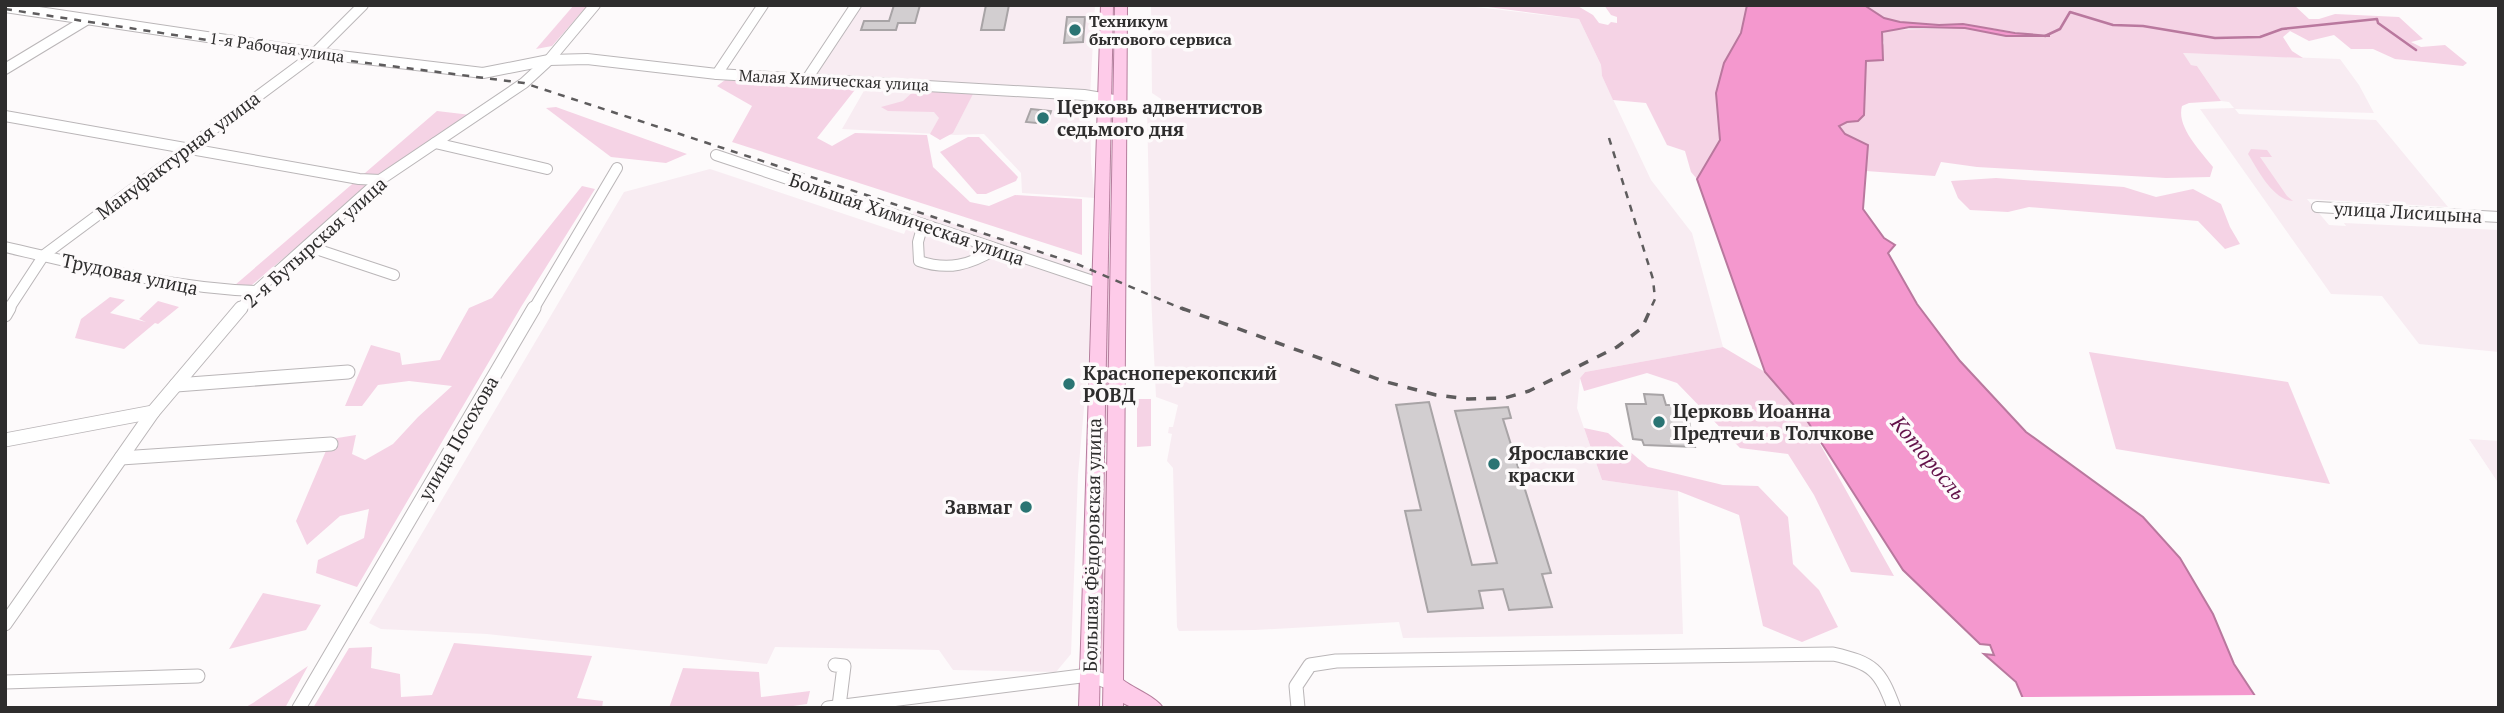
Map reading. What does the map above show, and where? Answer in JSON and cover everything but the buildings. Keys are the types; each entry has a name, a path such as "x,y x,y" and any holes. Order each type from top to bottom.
{"main road":[{"name":"Большая Фёдоровская улица","path":"1107,5 1112,99 1113,708"},
{"name":"Большая Фёдоровская улица","path":"1089,708 1099,283 1121,5"},
{"path":"1113,684 1132,698 1153,708"}],"street":[{"name":"Мануфактурная улица","path":"5,314 44,256 315,53 362,5"},
{"name":"2-я Бутырская улица","path":"5,624 153,412 256,291 380,180 524,83 549,60 595,5"},
{"path":"718,74 763,5"},
{"path":"807,79 856,5"},
{"name":"1-я Рабочая улица","path":"5,7 315,53 483,73 549,60"},
{"path":"5,69 86,20"},
{"name":"Малая Химическая улица","path":"549,60 587,60 718,74 1112,99"},
{"path":"5,116 359,179 380,180"},
{"path":"435,143 547,169"},
{"name":"Большая Химическая улица","path":"716,155 1099,283"},
{"name":"улица Посохова","path":"299,708 617,168"},
{"name":"улица Лисицына","path":"2317,207 2499,217"},
{"path":"923,224 916,248 919,261 930,266 973,264 996,249"},
{"path":"307,246 394,275"},
{"name":"Трудовая улица","path":"5,247 125,275 205,289 256,291"},
{"path":"176,385 348,372"},
{"path":"5,440 153,412"},
{"path":"121,458 331,444"},
{"path":"1298,708 1296,686 1310,665 1336,661 1833,654 1861,660 1880,673 1894,708"},
{"path":"835,665 844,666 833,707 1089,675 1113,684"},
{"path":"5,682 198,676"}],"shaded area":[{"path":"574,5 588,5 552,46 536,49"},
{"path":"856,5 1095,5 1090,96 1091,163 1095,198 1022,193 1021,173 984,134 842,129 869,82 807,79"},
{"path":"1151,5 1458,5 1579,19 1601,65 1602,76 1651,180 1692,233 1723,347 1585,372 1580,378 1577,408 1602,480 1678,491 1683,634 1403,638 1399,622 1255,630 1179,631 1173,468 1167,461 1172,434 1168,433 1169,427 1173,427 1178,405 1156,397 1151,295 1147,108 1161,103 1161,99 1152,93"},
{"path":"1473,5 1576,5 1593,15 1599,23 1608,25 1611,22 1617,23 1617,17 1611,15 1604,5 1747,5 1741,33 1716,93 1720,140 1697,179 1691,172 1685,151 1667,145 1646,103 1613,100 1602,76 1601,65 1579,19"},
{"path":"1864,5 2294,5 2309,19 2335,14 2399,17 2423,39 2411,42 2421,47 2445,45 2467,63 2463,66 2395,59 2373,49 2351,49 2334,35 2309,41 2290,31 2283,37 2292,51 2303,58 2183,53 2191,65 2197,66 2221,101 2182,106 2181,114 2186,130 2213,167 2210,177 2166,178 1977,167 1941,162 1935,176 1866,171 1867,145 1845,134 1839,126 1858,121 1864,115 1866,60 1876,61 1884,43 1881,33 1885,30 1965,28 2006,36 2043,36 1963,24 1900,22 1884,18"},
{"path":"2182,53 2340,59 2359,85 2374,113 2235,109 2239,114 2376,120 2448,207 2307,199 2329,225 2346,226 2344,223 2499,230 2499,352 2419,344 2382,296 2331,294 2200,109 2234,108 2229,102 2221,101 2197,66 2191,65"},
{"path":"725,80 858,86 817,138 832,146 855,133 927,135 933,167 970,202 989,206 1015,195 1082,199 1082,255 732,142 752,106 717,86"},
{"path":"914,91 974,92 953,133 940,140 930,134 939,118 934,112 888,111 881,107 903,101"},
{"path":"556,107 687,154 666,163 611,157 546,108"},
{"path":"437,111 471,115 376,180 246,290 228,291"},
{"path":"968,137 979,137 1018,177 1016,181 986,194 977,194 940,152"},
{"path":"2251,149 2267,150 2272,157 2260,157 2293,201 2279,195 2267,183 2248,154"},
{"path":"710,169 904,234 914,211 1093,270 1078,475 1071,654 1056,672 953,670 939,650 775,647 767,664 487,634 381,629 369,623 624,192"},
{"path":"1996,178 2124,187 2156,197 2193,189 2221,204 2240,244 2225,249 2198,221 2029,207 2008,212 1970,210 1958,198 1951,181"},
{"path":"582,186 595,189 521,307 357,587 316,573 318,560 364,538 369,509 340,516 307,545 296,521 331,439 356,435 352,454 365,460 393,444 452,386 409,381 378,385 362,406 345,406 371,345 400,353 402,365 440,360 469,308 492,298"},
{"path":"1106,278 1111,280 1108,443 1102,443"},
{"path":"110,297 125,300 110,313 146,322 139,319 158,301 179,307 124,349 75,338 81,319"},
{"path":"1723,347 1765,372 1806,419 1894,576 1851,572 1814,495 1788,454 1740,448 1677,383 1647,373 1584,391 1580,378 1585,372"},
{"path":"2089,352 2288,382 2330,484 2116,449"},
{"path":"1137,399 1151,399 1151,446 1137,447"},
{"path":"1584,428 1608,433 1648,467 1723,485 1758,486 1788,517 1793,564 1819,590 1838,627 1802,642 1763,626 1739,515 1678,491 1602,480"},
{"path":"2469,439 2499,441 2499,484"},
{"path":"1102,462 1108,462 1104,675 1097,675"},
{"path":"263,593 321,605 306,630 229,649"},
{"path":"454,643 592,656 577,698 603,701 602,708 313,708 349,648 372,647 371,668 400,674 401,697 432,695"},
{"path":"308,666 285,708 244,708 253,703"},
{"path":"683,668 759,672 761,697 810,691 807,704 779,708 669,708"}],"water":[{"name":"Которосль","path":"1747,5 1864,5 1884,18 1900,22 1963,24 2050,36 2006,36 1965,28 1910,27 1882,32 1883,60 1866,61 1864,115 1858,121 1839,126 1845,134 1868,145 1863,209 1884,238 1895,245 1888,253 1917,304 1960,361 2026,432 2143,517 2180,558 2213,614 2234,664 2263,708 2027,708 2016,682 1984,654 1994,655 1990,645 1980,644 1903,570 1806,419 1765,372 1697,179 1720,140 1716,93 1724,63 1741,33"}],"pier":[{"path":"2259,695 2267,708 2023,708 2019,697"}],"waterway":[{"path":"2045,36 2060,29 2070,12 2113,25 2143,26 2215,38 2260,37 2282,29 2377,19 2378,23 2416,50"}],"railway":[{"path":"5,9 312,56 524,83 1077,264 1185,310"},
{"path":"1609,138 1653,279 1655,299 1650,310"},
{"path":"1181,308 1383,381 1436,395 1468,399 1505,398 1529,391 1617,347 1642,328 1651,308"}],"place":[{"name":"Техникум бытового сервиса","path":"1075,30"},
{"name":"Церковь адвентистов седьмого дня","path":"1043,118"},
{"name":"Красноперекопский РОВД","path":"1069,384"},
{"name":"Церковь Иоанна Предтечи в Толчкове","path":"1659,422"},
{"name":"Ярославские краски","path":"1494,464"},
{"name":"Завмаг","path":"1026,507"}]}
